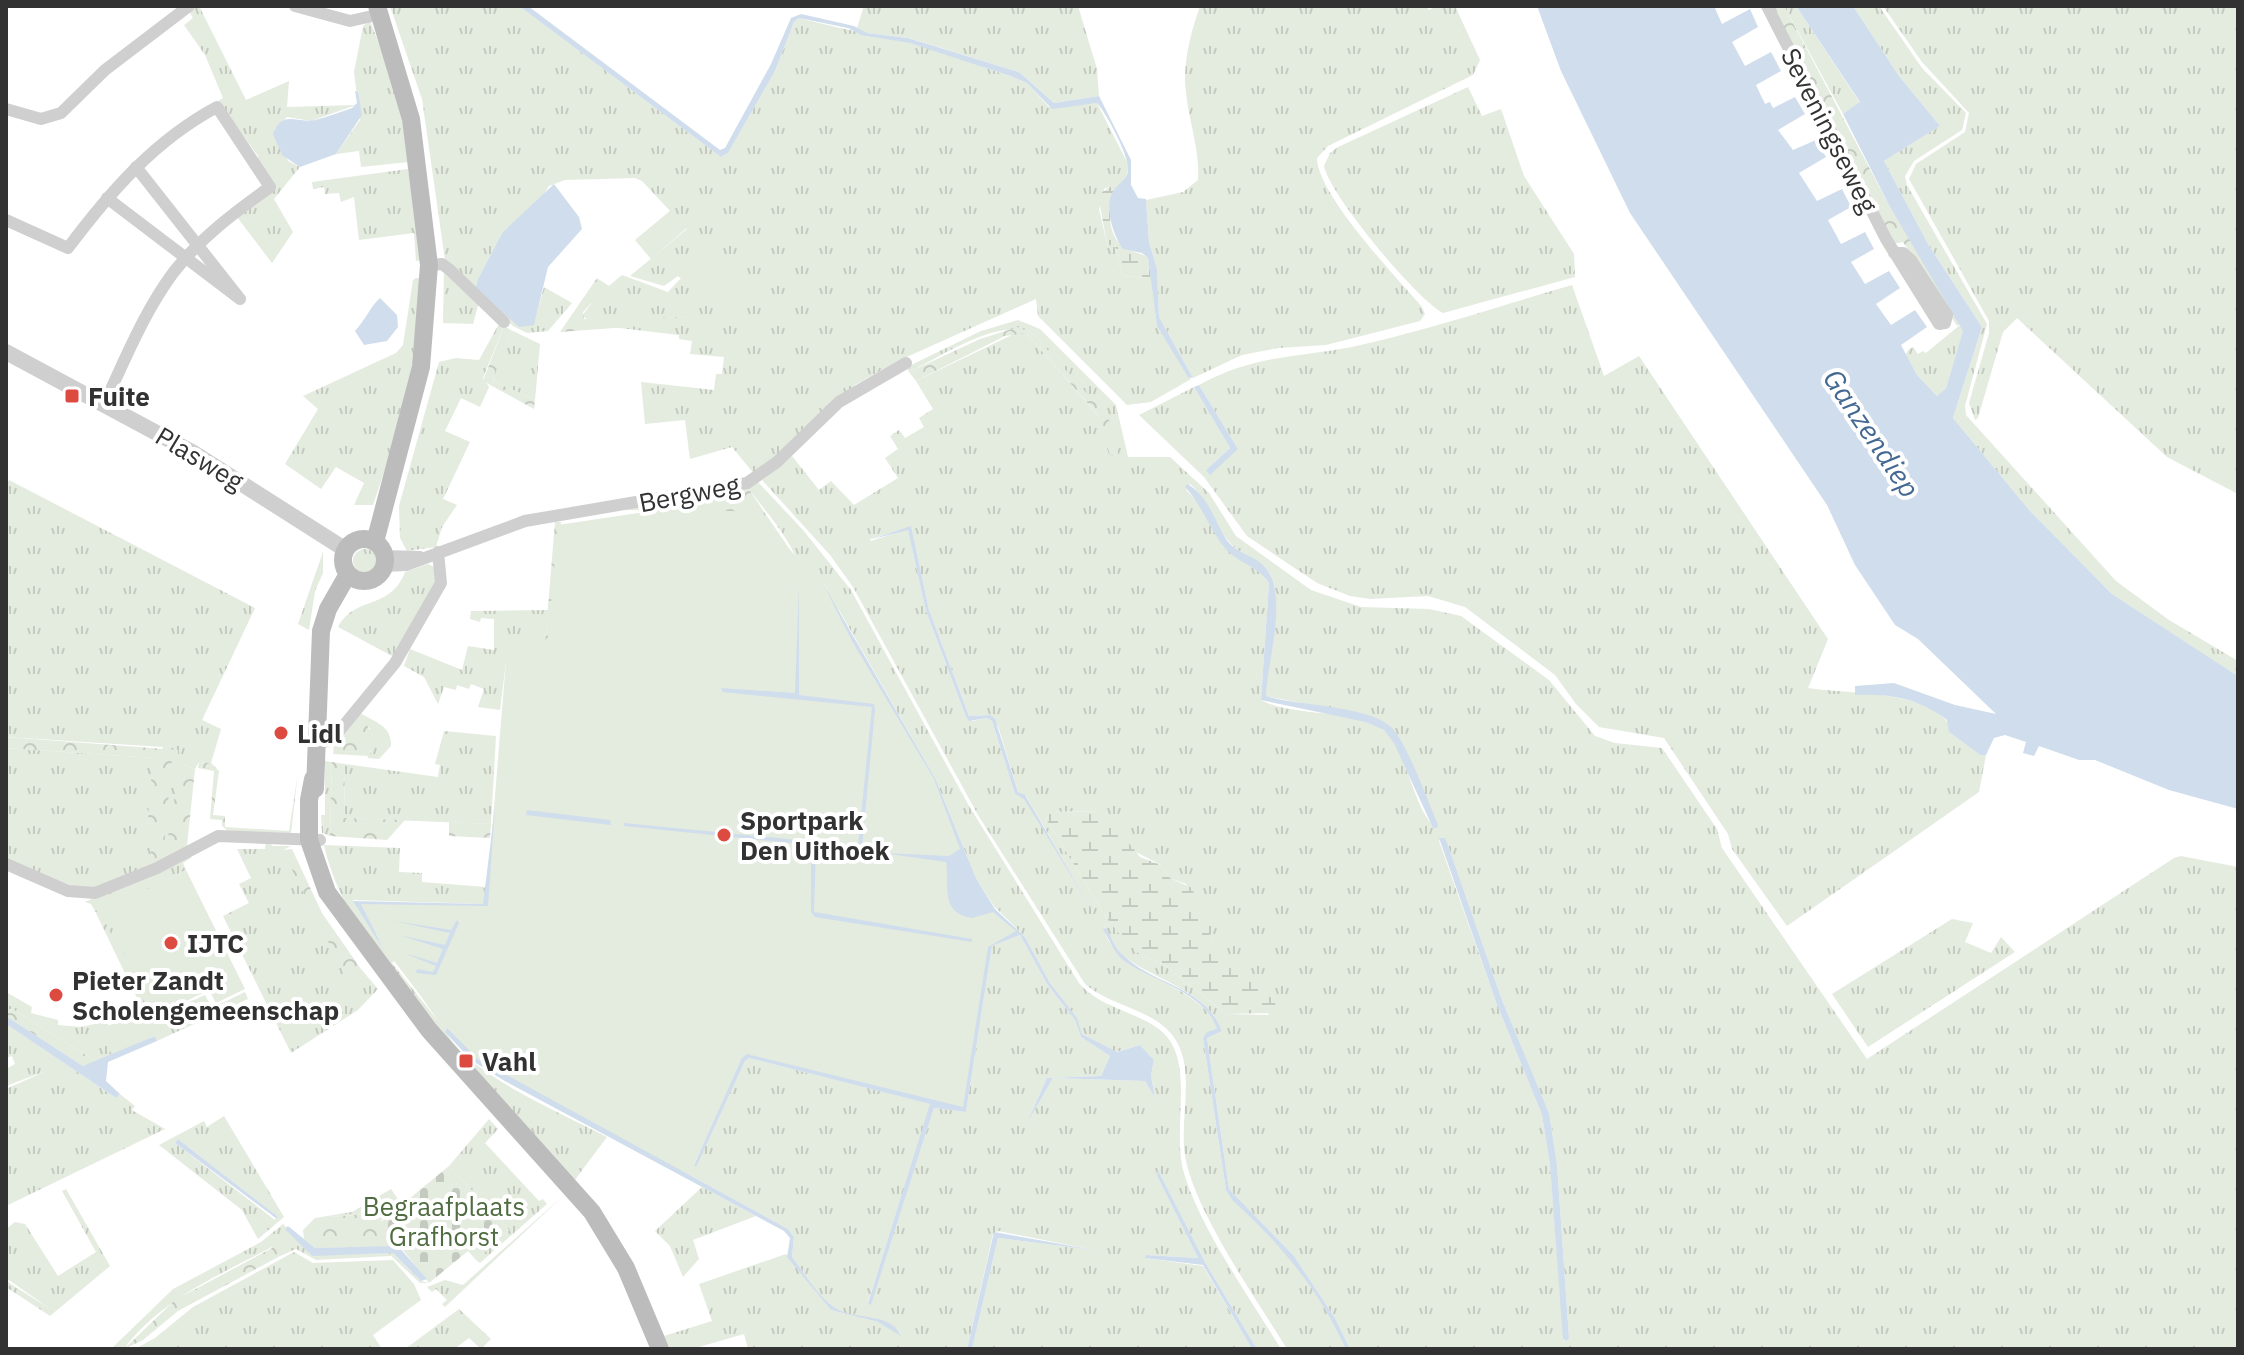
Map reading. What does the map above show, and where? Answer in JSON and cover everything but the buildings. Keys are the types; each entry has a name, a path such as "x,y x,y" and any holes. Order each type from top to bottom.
{"main road":[{"path":"353,577 376,577 387,485 421,367 429,265 411,119 374,11"},
{"path":"353,577 343,564 346,550 356,540 377,551"},
{"path":"353,577 321,643 314,742 314,840 334,901 429,1030 592,1212 626,1268 660,1349"}],"street":[{"path":"6,109 29,116 51,117 67,108 105,70 189,6"},
{"path":"295,6 350,21 374,11"},
{"name":"Seveningseweg","path":"1767,6 1894,253 1939,324 1945,323 1947,315 1919,272 1906,255 1894,253"},
{"path":"6,220 68,248 136,167 180,130 217,107 270,187 186,258 141,326 104,404"},
{"path":"107,198 240,299 136,167"},
{"path":"429,265 442,264 450,270 504,322"},
{"name":"Plasweg","path":"6,352 192,452 346,550"},
{"name":"Bergweg","path":"377,551 400,567 525,521 747,483 777,462 839,402 906,363"},
{"path":"314,742 331,741 395,663 441,583 438,552"},
{"path":"6,864 68,891 95,893 157,868 218,836 314,840"}],"green space":[{"path":"199,6 246,100 289,81 287,107 356,105 311,121 287,117 275,129 288,161 300,167 274,199 293,232 272,263 237,217 272,192 257,161 258,156 242,134 237,133 218,101 223,98 205,55 184,25 193,18 189,11"},
{"path":"390,6 519,6 721,157 728,153 775,71 794,22 799,18 920,46 1013,77 1027,83 1049,107 1097,103 1129,166 1125,180 1104,189 1099,209 1107,244 1116,248 1122,276 1151,278 1157,326 1191,379 1151,402 1127,405 1038,316 1036,299 900,360 855,385 755,475 732,447 690,459 685,420 645,424 641,382 714,390 716,374 722,374 724,357 690,354 692,341 679,339 679,335 611,327 694,317 591,321 582,316 606,284 609,286 622,275 668,292 681,278 678,276 664,286 630,276 687,229 642,181 635,178 565,180 549,186 540,200 502,233 478,279 535,320 544,287 572,303 548,331 527,333 513,326 445,260 422,99"},
{"path":"864,6 1078,6 1097,69 1099,96 1054,103 1019,72 909,38 866,33 857,28"},
{"path":"1200,6 1426,6 1429,10 1437,6 1455,6 1480,60 1473,75 1328,146 1317,158 1320,174 1344,213 1422,307 1425,314 1420,321 1326,345 1278,348 1242,355 1193,378 1159,317 1157,269 1149,242 1146,200 1183,192 1198,180 1185,71"},
{"path":"1770,6 1784,6 1890,207 1960,323 1957,326 1903,242 1893,244"},
{"path":"1784,6 1796,6 1860,103 1843,114"},
{"path":"1853,6 1879,6 1922,68 1966,113 1962,130 1914,161 1905,176 1907,185 1987,324 1965,406 1966,415 2116,581 2169,620 2238,661 2238,676 2112,594 2030,511 1953,418 1982,327 1928,244 1884,161 1940,126 1899,76"},
{"path":"1883,6 2238,6 2238,494 2167,457 2017,318 2003,332 1975,420 1969,403 1989,333 1989,321 1909,179 1916,164 1965,132 1969,113 1922,62"},
{"path":"370,21 402,101 408,162 361,167 359,151 336,154 360,120 354,72 363,26"},
{"path":"1468,87 1482,116 1501,109 1524,176 1574,254 1575,277 1443,313 1414,288 1376,245 1341,199 1324,166 1330,153 1338,147"},
{"path":"408,169 421,260 416,261 414,233 359,240 354,197 341,202 339,193 325,194 324,187 313,189 312,182"},
{"path":"1120,180 1125,180 1112,202 1112,229 1123,247 1148,258 1151,278 1122,276 1116,248 1107,244 1098,195"},
{"path":"671,210 687,228 651,259 635,240"},
{"path":"705,249 756,283 732,312 678,276"},
{"path":"444,270 479,302 473,324 443,323"},
{"path":"424,278 422,307 400,421 373,505 354,505 364,483 336,467 321,489 285,464 318,409 303,396 396,353 403,345 413,280"},
{"path":"597,278 606,284 605,289 583,312 584,319 694,317 695,322 560,332"},
{"path":"1572,285 1604,376 1639,356 1828,639 1808,688 1884,696 1923,705 1949,724 1949,732 1980,755 1986,755 1979,792 1787,926 1732,849 1728,834 1664,738 1599,727 1576,704 1555,675 1465,607 1428,596 1370,599 1350,596 1317,583 1247,536 1204,477 1139,415 1194,387 1230,448 1206,470 1238,449 1199,385 1261,361 1391,338"},
{"path":"1018,320 1040,329 1116,405 1128,457 1170,457 1209,493 1236,536 1311,590 1361,607 1429,609 1461,616 1549,680 1595,736 1615,743 1662,748 1717,829 1722,848 1867,1059 2174,858 2181,856 2238,867 2238,1349 1350,1349 1335,1318 1294,1256 1229,1189 1207,1038 1222,1031 1215,1017 1193,996 1126,958 1104,927 1110,943 1122,956 1191,998 1206,1010 1218,1029 1203,1038 1226,1190 1292,1258 1333,1319 1346,1349 1287,1349 1228,1254 1190,1177 1184,1141 1186,1078 1180,1049 1173,1036 1143,1013 1106,998 1085,984 978,815 853,587 830,555 762,480 792,456 819,490 831,481 854,505 898,478 885,458 898,449 890,436 899,430 905,438 924,427 919,418 933,409 916,381 1016,333 1026,333 1102,420 1113,426 1032,333 1018,330 986,335 909,372 907,367 981,331","holes":["1190,484 1197,491 1226,538 1236,549 1263,565 1273,581 1276,595 1275,630 1265,696 1368,716 1394,731 1438,824 1435,828 1421,807 1396,746 1378,726 1347,717 1274,706 1261,700 1269,583 1258,569 1224,547 1199,503 1186,490","911,527 929,610 969,716 987,715 998,726 1018,792 1026,796 1097,918 1024,798 1015,794 992,721 987,718 972,721 966,717 926,611 908,529 870,539","1103,811 1132,850 1161,865 1170,878 1186,884 1213,941 1269,1015 1226,1014 1164,965 1137,952 1108,920 1046,819 1050,812","1441,838 1449,848 1502,1000 1549,1113 1557,1164 1569,1338 1564,1341 1550,1165 1542,1115 1496,1002 1439,841"]},
{"path":"500,322 504,326 483,378 489,387 480,407 461,398 445,431 470,442 443,499 457,505 442,527 436,547 407,551 400,538 399,506 439,362 456,358 479,360"},
{"path":"1961,324 1963,332 1946,388 1937,396 1917,375 1906,355 1913,347 1918,354 1926,353"},
{"path":"504,326 511,330 493,378 495,382 535,400 534,409 483,381"},
{"path":"1018,327 1032,333 1103,411 1113,426 1119,458 1110,455 1098,415 1026,333 1005,336 916,381 909,372 980,339"},
{"path":"511,330 540,344 535,400 495,382 493,377"},
{"path":"9,480 255,608 202,720 221,729 211,763 199,762 195,769 183,765 170,856 100,887 75,887 6,861 6,748 154,758 147,829 163,747 6,737 6,486"},
{"path":"758,482 803,530 851,590 969,806 1079,983 1101,1000 1152,1024 1170,1041 1180,1070 1181,1157 1191,1194 1227,1262 1281,1349 1257,1349 1206,1264 1158,1170 1157,1176 1198,1258 1146,1255 1144,1258 1203,1266 1252,1349 972,1349 998,1238 1094,1250 998,1231 993,1234 967,1349 748,1349 744,1334 692,1349 670,1349 664,1336 712,1321 699,1284 786,1254 831,1310 851,1315 831,1306 813,1286 792,1257 794,1237 788,1229 479,1060 445,1029 455,1045 493,1076 607,1137 574,1181 428,1024 362,934 339,889 324,845 400,848 399,872 422,873 422,882 486,887 483,904 353,900 386,952 359,905 486,907 496,812 502,811 501,831 510,853 497,895 486,917 470,920 460,929 433,996 453,1022 513,1069 570,1099 691,1147 697,1144 744,1045 939,1083 917,1082 908,1094 747,1054 742,1058 694,1164 696,1166 749,1058 931,1104 868,1302 871,1304 934,1108 966,1112 992,946 1020,935 1047,984 1075,1020 1081,1037 1110,1056 1101,1076 1047,1078 1026,1125 1053,1078 1145,1081 1155,1098 1151,1075 1154,1060 1140,1045 1116,1052 1082,1034 1077,1019 1050,983 1025,937 994,906 976,878 935,778 823,582 852,641 913,741 906,742 903,748 906,756 877,698 866,683 852,672 819,661 809,651 809,589 799,583 800,572 791,547 748,488","holes":["397,914 434,916 432,926 447,918 459,921 435,976 417,973 417,969 412,968 404,972 439,1022 392,963 395,960 402,966 403,961 391,920","601,1114 692,1150 691,1157 683,1161 598,1119","856,1316 884,1323 902,1334 878,1322"]},
{"path":"748,488 786,544 708,511 623,510"},
{"name":"Sportpark Den Uithoek","path":"665,509 762,512 792,552 833,596 848,633 936,782 975,890 1018,932 989,947 964,1110 750,1056 745,1058 687,1178 489,1069 459,1046 385,949 356,902 486,905 507,649 547,648 558,525"},
{"path":"555,522 561,522 549,652 507,649 508,645 545,643"},
{"path":"365,549 374,552 377,561 374,570 365,573 356,570 353,561 356,552"},
{"path":"323,552 323,573 315,591 309,630 298,624"},
{"path":"428,564 434,567 438,579 394,657 338,627 354,610 391,593 405,572"},
{"path":"548,610 545,644 508,646 500,710 478,707 484,689 471,684 469,689 457,685 456,690 444,687 438,704 424,677 404,666 410,649 462,670 468,646 494,650 494,619 481,618 480,622 470,619 471,611"},
{"path":"360,713 382,725 389,734 391,746 379,759 367,758 371,752 370,728 355,718"},
{"path":"355,718 366,724 371,733 369,756 333,754 334,743"},
{"path":"444,731 496,736 491,824 344,818 345,764 438,777 440,765 435,764"},
{"path":"6,737 178,750 178,758 172,758 163,859 151,859 151,831 147,829 153,758 6,748"},
{"path":"325,761 332,762 330,836 322,833"},
{"path":"199,762 211,763 219,771 213,815 225,816 225,827 289,831 298,772 291,833 229,832 222,826 222,820 210,819 214,771 198,768"},
{"path":"332,762 345,764 344,818 405,820 387,840 330,836"},
{"path":"183,765 195,769 187,846 170,856 166,850 179,769"},
{"path":"915,782 917,787 939,793 960,849 950,856 884,851 884,867 906,856 942,860 947,867 945,883 948,899 956,911 972,918 993,912 1006,922 983,931 970,1000 972,1005 979,1006 970,1068 952,1084 944,1084 955,1078 960,1069 976,938 950,924 929,899 889,880 880,866 885,834 916,811 918,796"},
{"path":"1103,811 1140,857 1161,865 1170,878 1192,888 1213,941 1271,998 1276,1005 1273,1013 1226,1014 1164,965 1137,952 1126,942 1108,920 1046,819 1050,812"},
{"path":"449,822 491,824 490,838 449,836"},
{"path":"266,841 273,846 291,846 283,850 346,976 361,969 378,989 358,1010 291,1053 223,916 249,903 239,884 251,878 237,849 265,849"},
{"path":"292,849 322,913 361,969 346,977 282,850"},
{"path":"190,854 191,858 183,863 186,870 105,910 187,1003 205,995 212,1008 245,992 248,999 157,1041 155,1036 97,1062 12,1009 6,1009 6,992 32,1007 31,1013 58,1020 58,1025 81,1027 107,1021 109,1026 100,1030 153,1032 148,1021 152,1019 99,910 95,911 91,904 85,902"},
{"name":"IJTC","path":"186,870 245,989 216,1003 209,990 155,1016 104,910"},
{"path":"99,909 153,1019 148,1021 95,911"},
{"path":"1952,919 1973,923 1965,942 1991,953 2001,937 2015,952 1868,1047 1832,994"},
{"path":"6,1009 12,1009 97,1062 83,1066 6,1016"},
{"path":"143,1009 154,1032 111,1053 100,1030"},
{"path":"6,1024 116,1098 120,1094 135,1106 132,1110 165,1129 6,1206 6,1089 46,1071 6,1086 6,1069 15,1064 12,1056 6,1058"},
{"path":"224,1116 284,1217 258,1239 242,1210 159,1145 204,1121 207,1127","holes":["178,1139 277,1216 275,1220 175,1143"]},
{"path":"489,1119 498,1129 485,1143 539,1201 543,1199 547,1204 480,1263 476,1260 509,1230 449,1166"},
{"name":"Begraafplaats Grafhorst","path":"449,1166 509,1230 476,1260 468,1251 429,1283 381,1222"},
{"path":"702,1187 756,1216 693,1240 699,1259 683,1277 670,1246 655,1231"},
{"path":"66,1189 110,1266 50,1316 6,1287 6,1281 49,1308 6,1278 6,1229 15,1222 25,1224 58,1276 96,1252 62,1191"},
{"path":"391,1189 400,1202 405,1201 381,1221 369,1214 315,1218 352,1212"},
{"path":"564,1195 445,1307 442,1304 447,1300 436,1289 432,1292 427,1287 445,1280 463,1285"},
{"path":"369,1214 381,1221 400,1247 315,1248 304,1239 303,1230 315,1218"},
{"path":"283,1224 311,1255 393,1253 421,1281 429,1283 420,1283 391,1256 316,1260 296,1249 280,1256 272,1247 173,1303 155,1316 124,1349 111,1349 173,1289 261,1242"},
{"path":"274,1247 280,1256 178,1311 143,1340 124,1349 175,1300"},
{"path":"294,1252 313,1263 393,1260 414,1284 421,1300 373,1335 382,1349 135,1349 155,1338 193,1307"},
{"path":"459,1309 491,1339 481,1349 469,1338 454,1349 405,1349"}],"water":[{"path":"519,6 528,6 720,150 725,148 771,64 791,18 801,14 854,26 867,33 908,38 1019,72 1054,103 1099,96 1131,160 1131,185 1138,198 1146,199 1149,242 1157,269 1159,317 1193,378 1188,377 1157,326 1148,258 1142,253 1123,249 1113,228 1109,203 1114,190 1126,176 1128,164 1117,135 1097,103 1052,109 1027,83 1013,77 910,43 861,35 848,28 799,18 794,22 775,71 728,153 721,157"},
{"name":"Ganzendiep","path":"1537,6 1714,6 1722,24 1750,9 1758,27 1732,42 1745,66 1771,52 1781,71 1756,85 1765,104 1770,102 1773,108 1795,97 1805,114 1778,130 1793,150 1816,140 1826,157 1799,173 1817,201 1842,189 1851,207 1828,220 1841,244 1865,232 1874,249 1851,262 1865,284 1889,271 1900,288 1876,304 1891,325 1915,310 1927,327 1901,345 1917,375 1937,396 1946,388 1963,331 1890,207 1843,114 1860,102 1796,6 1853,6 1899,76 1940,126 1884,161 1928,244 1982,327 1953,418 2030,511 2112,594 2238,676 2238,809 2169,790 2095,760 2079,760 2039,746 2034,756 2023,753 2026,742 2005,735 1994,738 1986,755 1980,755 1949,732 1947,720 1925,707 1892,697 1855,695 1855,686 1894,683 1955,705 1996,714 1918,639 1895,625 1855,565 1827,505 1630,213 1561,71"},
{"path":"355,91 358,92 362,115 336,154 300,167 282,155 273,134 281,122 291,119 315,120 352,108 357,103"},
{"path":"554,184 579,217 582,229 548,267 534,325 519,327 476,288 478,279 502,233"},
{"path":"380,298 397,315 398,327 387,341 364,345 355,331"},
{"path":"1199,385 1238,449 1210,475 1206,470 1230,448 1194,387"},
{"path":"1187,484 1205,501 1230,544 1262,564 1273,580 1275,629 1266,696 1351,710 1382,720 1398,736 1411,760 1437,828 1433,828 1394,743 1384,730 1366,722 1261,700 1269,583 1224,547 1185,487"},
{"path":"911,526 929,610 969,716 990,715 995,719 1018,792 1025,795 1097,918 1024,799 1015,794 992,721 987,718 969,721 966,717 926,611 908,530 869,540"},
{"path":"822,582 935,778 976,878 995,909 1025,937 1050,983 1077,1018 1082,1034 1117,1052 1140,1045 1154,1060 1151,1075 1155,1098 1145,1081 1053,1078 1026,1125 1047,1078 1101,1076 1110,1056 1081,1037 1075,1020 1047,984 1020,935 992,946 966,1112 934,1108 871,1305 868,1303 930,1104 749,1058 696,1167 694,1165 742,1058 747,1054 963,1107 988,947 1016,931 993,912 972,918 955,910 948,896 946,862 883,853 949,856 960,849 934,779 852,641"},
{"path":"799,586 799,695 874,704 875,709 862,847 876,851 816,846 814,912 972,939 972,942 815,917 811,912 811,845 624,826 624,823 858,846 872,707 723,692 721,688 795,693"},
{"path":"495,807 488,906 361,904 385,952 353,901 483,904"},
{"path":"527,810 610,820 611,825 526,815"},
{"path":"1439,838 1445,838 1449,848 1502,1000 1549,1113 1557,1164 1569,1338 1566,1341 1563,1339 1550,1165 1542,1115 1496,1002"},
{"path":"457,920 459,923 436,975 416,973 417,969 433,972 436,966 404,953 437,963 443,949 399,935 445,945 450,933 394,921 451,930"},
{"path":"1106,928 1120,952 1135,965 1191,995 1214,1016 1222,1031 1207,1038 1229,1189 1294,1256 1335,1318 1350,1349 1346,1349 1324,1307 1297,1269 1226,1190 1203,1038 1207,1032 1217,1029 1210,1016 1189,996 1123,960 1114,950 1103,929"},
{"path":"6,1016 83,1066 155,1036 157,1041 108,1062 106,1081 120,1094 116,1098 6,1024"},
{"path":"447,1028 479,1060 788,1229 794,1237 792,1257 825,1300 847,1313 882,1320 897,1329 901,1336 878,1322 831,1310 787,1257 790,1238 784,1231 503,1080 471,1060 445,1032"},
{"path":"178,1139 277,1216 277,1219 175,1143"},
{"path":"1158,1170 1206,1264 1257,1349 1252,1349 1203,1265 1144,1258 1146,1255 1198,1258 1157,1176"},
{"path":"288,1226 315,1248 398,1246 427,1279 421,1281 393,1253 312,1256 285,1229"},
{"path":"994,1232 1094,1250 998,1238 972,1349 967,1349"}],"place":[{"name":"Fuite","path":"72,396"},
{"name":"Lidl","path":"281,733"},
{"name":"Sportpark Den Uithoek","path":"724,835"},
{"name":"IJTC","path":"171,943"},
{"name":"Pieter Zandt Scholengemeenschap","path":"56,995"},
{"name":"Vahl","path":"466,1061"}]}
